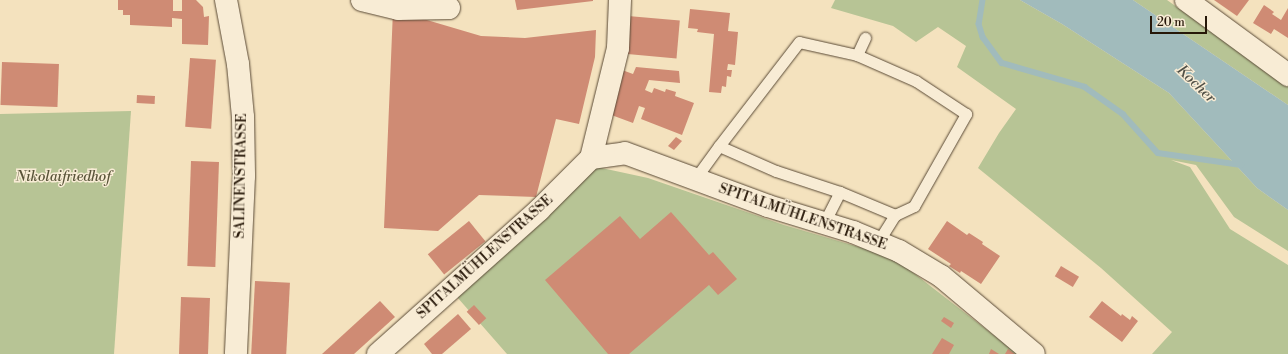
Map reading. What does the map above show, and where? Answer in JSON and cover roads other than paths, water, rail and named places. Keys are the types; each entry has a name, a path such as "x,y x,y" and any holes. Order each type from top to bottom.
{"street":[{"name":"SALINENSTRASSE","path":"226,0 238,64 243,116 244,176 236,354"},
{"path":"362,0 398,10 449,8"},
{"path":"591,158 618,48 620,0"},
{"path":"1186,0 1288,75"},
{"name":"SPITALMÜHLENSTRASSE","path":"378,354 539,210 591,158 625,153 768,206 824,223 899,250 941,276 1034,354"}],"lane":[{"path":"857,55 865,38"},
{"path":"695,179 799,42 857,55 916,81 966,114 914,206 895,215 878,242"},
{"path":"719,146 776,171 840,192 895,215"},
{"path":"824,223 840,192"}],"water":[{"name":"Kocher","path":"1020,0 1133,0 1288,105 1288,210 1257,188 1169,93 1062,24"}],"waterway":[{"path":"983,0 979,24 983,37 1002,63 1085,87 1123,114 1158,153 1241,165"}],"park label":[{"name":"Nikolaifriedhof","path":"63,177"}]}
